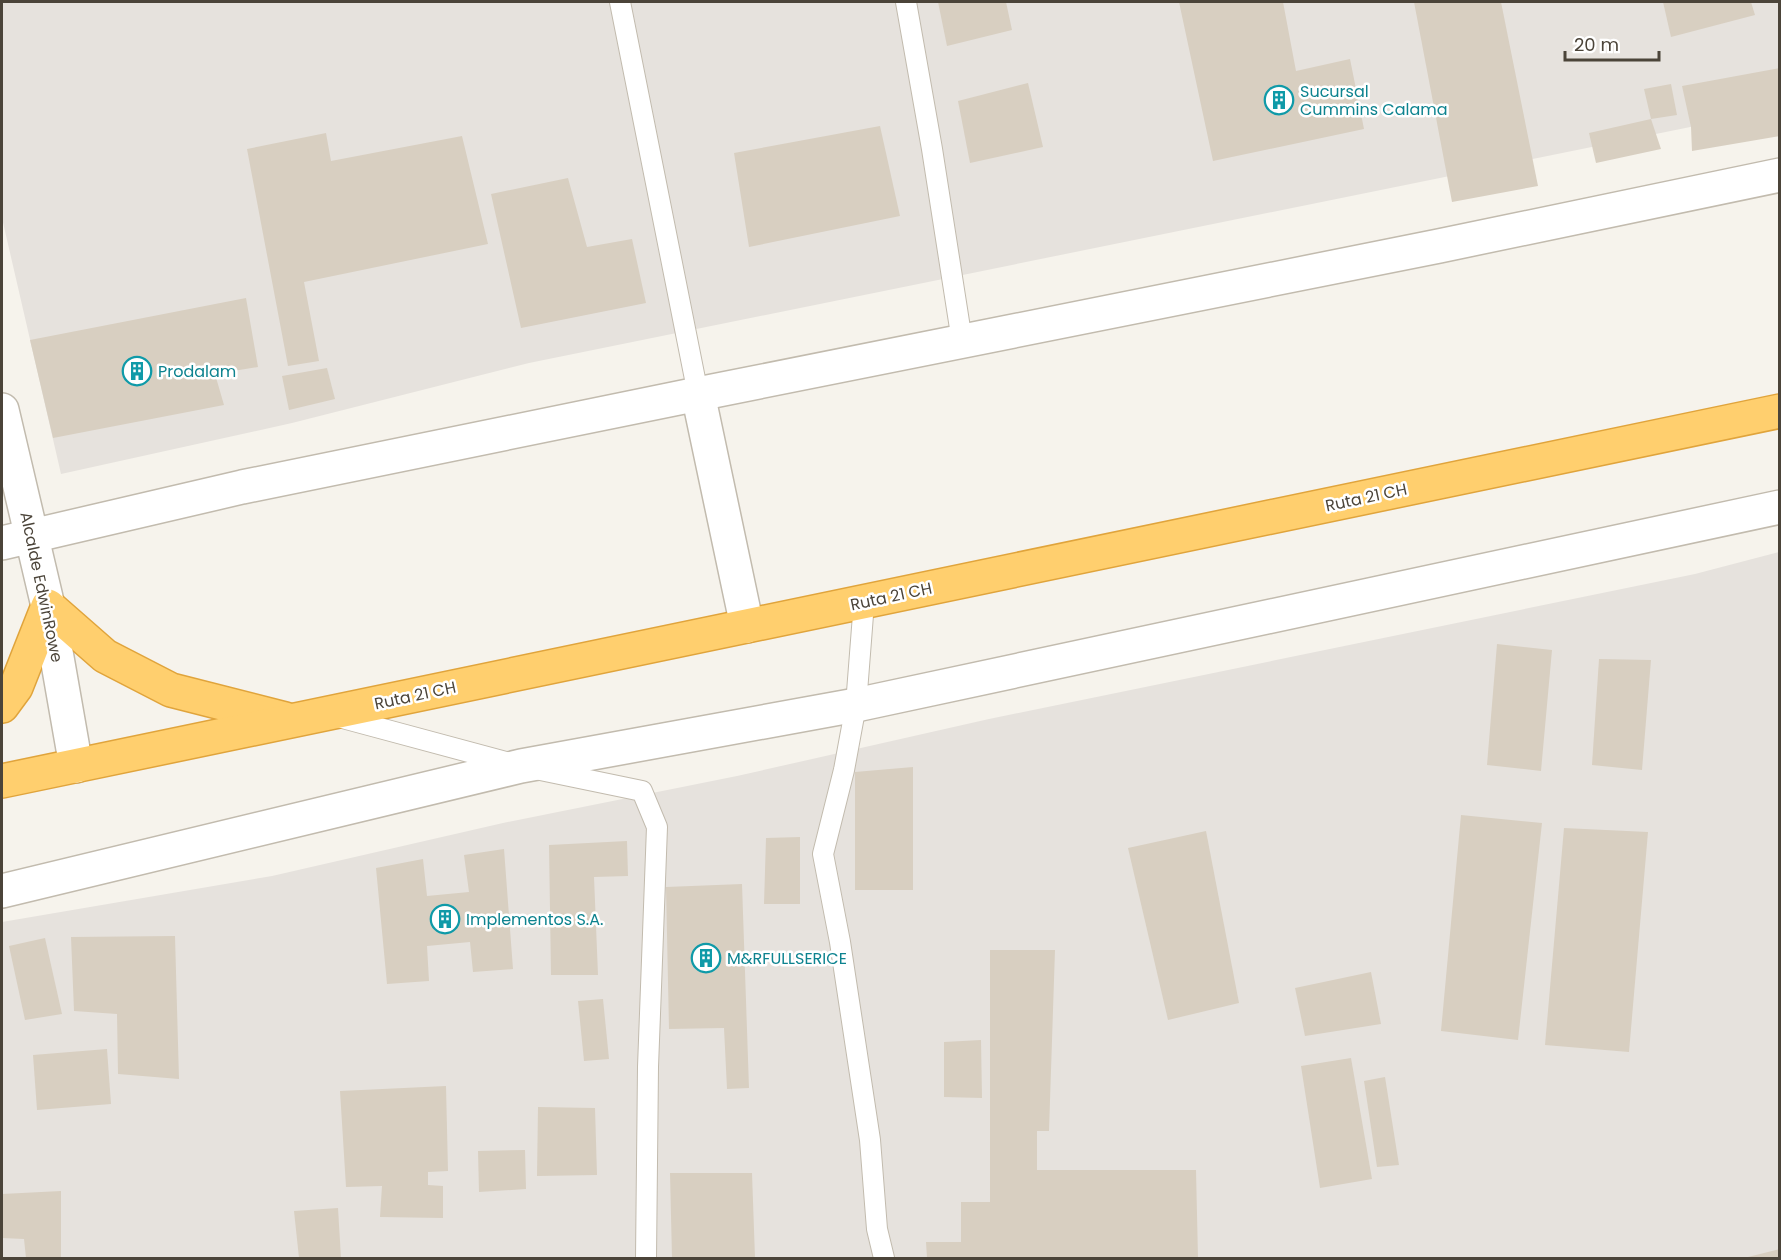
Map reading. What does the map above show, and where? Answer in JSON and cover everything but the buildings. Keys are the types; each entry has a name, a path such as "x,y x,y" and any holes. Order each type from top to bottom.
{"highway":[{"name":"Ruta 21 CH","path":"2,781 1779,411"},
{"path":"2,706 16,687 48,606 105,656 171,690 291,721"}],"street":[{"path":"16,540 242,487 1439,246 1779,175"},
{"path":"698,394 747,626"},
{"name":"Alcalde EdwinRowe","path":"2,410 16,540 48,606 76,766"},
{"path":"2,891 521,766 856,705 1779,507"}],"lane":[{"path":"620,2 698,394"},
{"path":"906,2 962,341"},
{"path":"864,602 856,705 844,770 823,854 844,965 870,1140 877,1229 884,1258"},
{"path":"326,714 521,766 642,791 657,827 648,1067 646,1258"}],"shaded area":[{"path":"2,2 1779,2 1779,109 529,363 292,423 61,474 2,218"},
{"path":"1779,552 1779,1258 2,1258 2,922 272,876 503,823 737,776 989,719 1695,574"}],"place":[{"name":"Sucursal Cummins Calama","path":"1279,100"},
{"name":"Prodalam","path":"137,371"},
{"name":"Implementos S.A.","path":"445,919"},
{"name":"M&RFULLSERICE","path":"706,958"}]}
